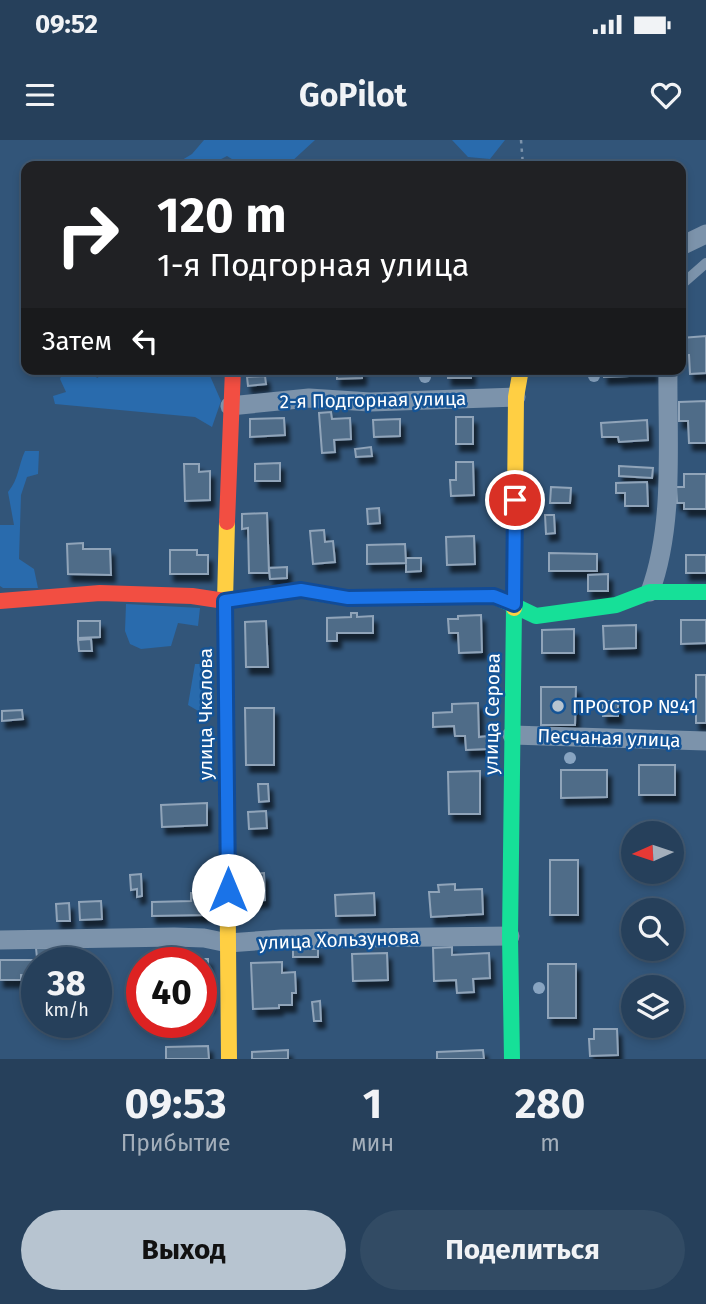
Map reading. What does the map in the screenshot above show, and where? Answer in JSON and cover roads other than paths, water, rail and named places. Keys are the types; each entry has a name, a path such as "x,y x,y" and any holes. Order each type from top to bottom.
{"street":[{"path":"686,244 706,234"},
{"name":"улица Чкалова","path":"229,1059 225,601 232,375"},
{"name":"улица Серова","path":"512,1059 512,735 516,397 520,375"},
{"path":"649,592 658,568 666,524 668,375"},
{"name":"2-я Подгорная улица","path":"230,405 309,398 370,402 516,397"},
{"path":"0,601 100,593 192,596 225,601 301,590 348,598 494,596 536,616 616,604 649,592 706,592"},
{"name":"Песчаная улица","path":"512,735 706,741"},
{"name":"улица Хользунова","path":"0,940 174,937 204,938 228,943 282,939 510,936"}],"lane":[{"path":"686,281 706,263"}],"place":[{"name":"ПРОСТОР №41","path":"558,706"}]}
